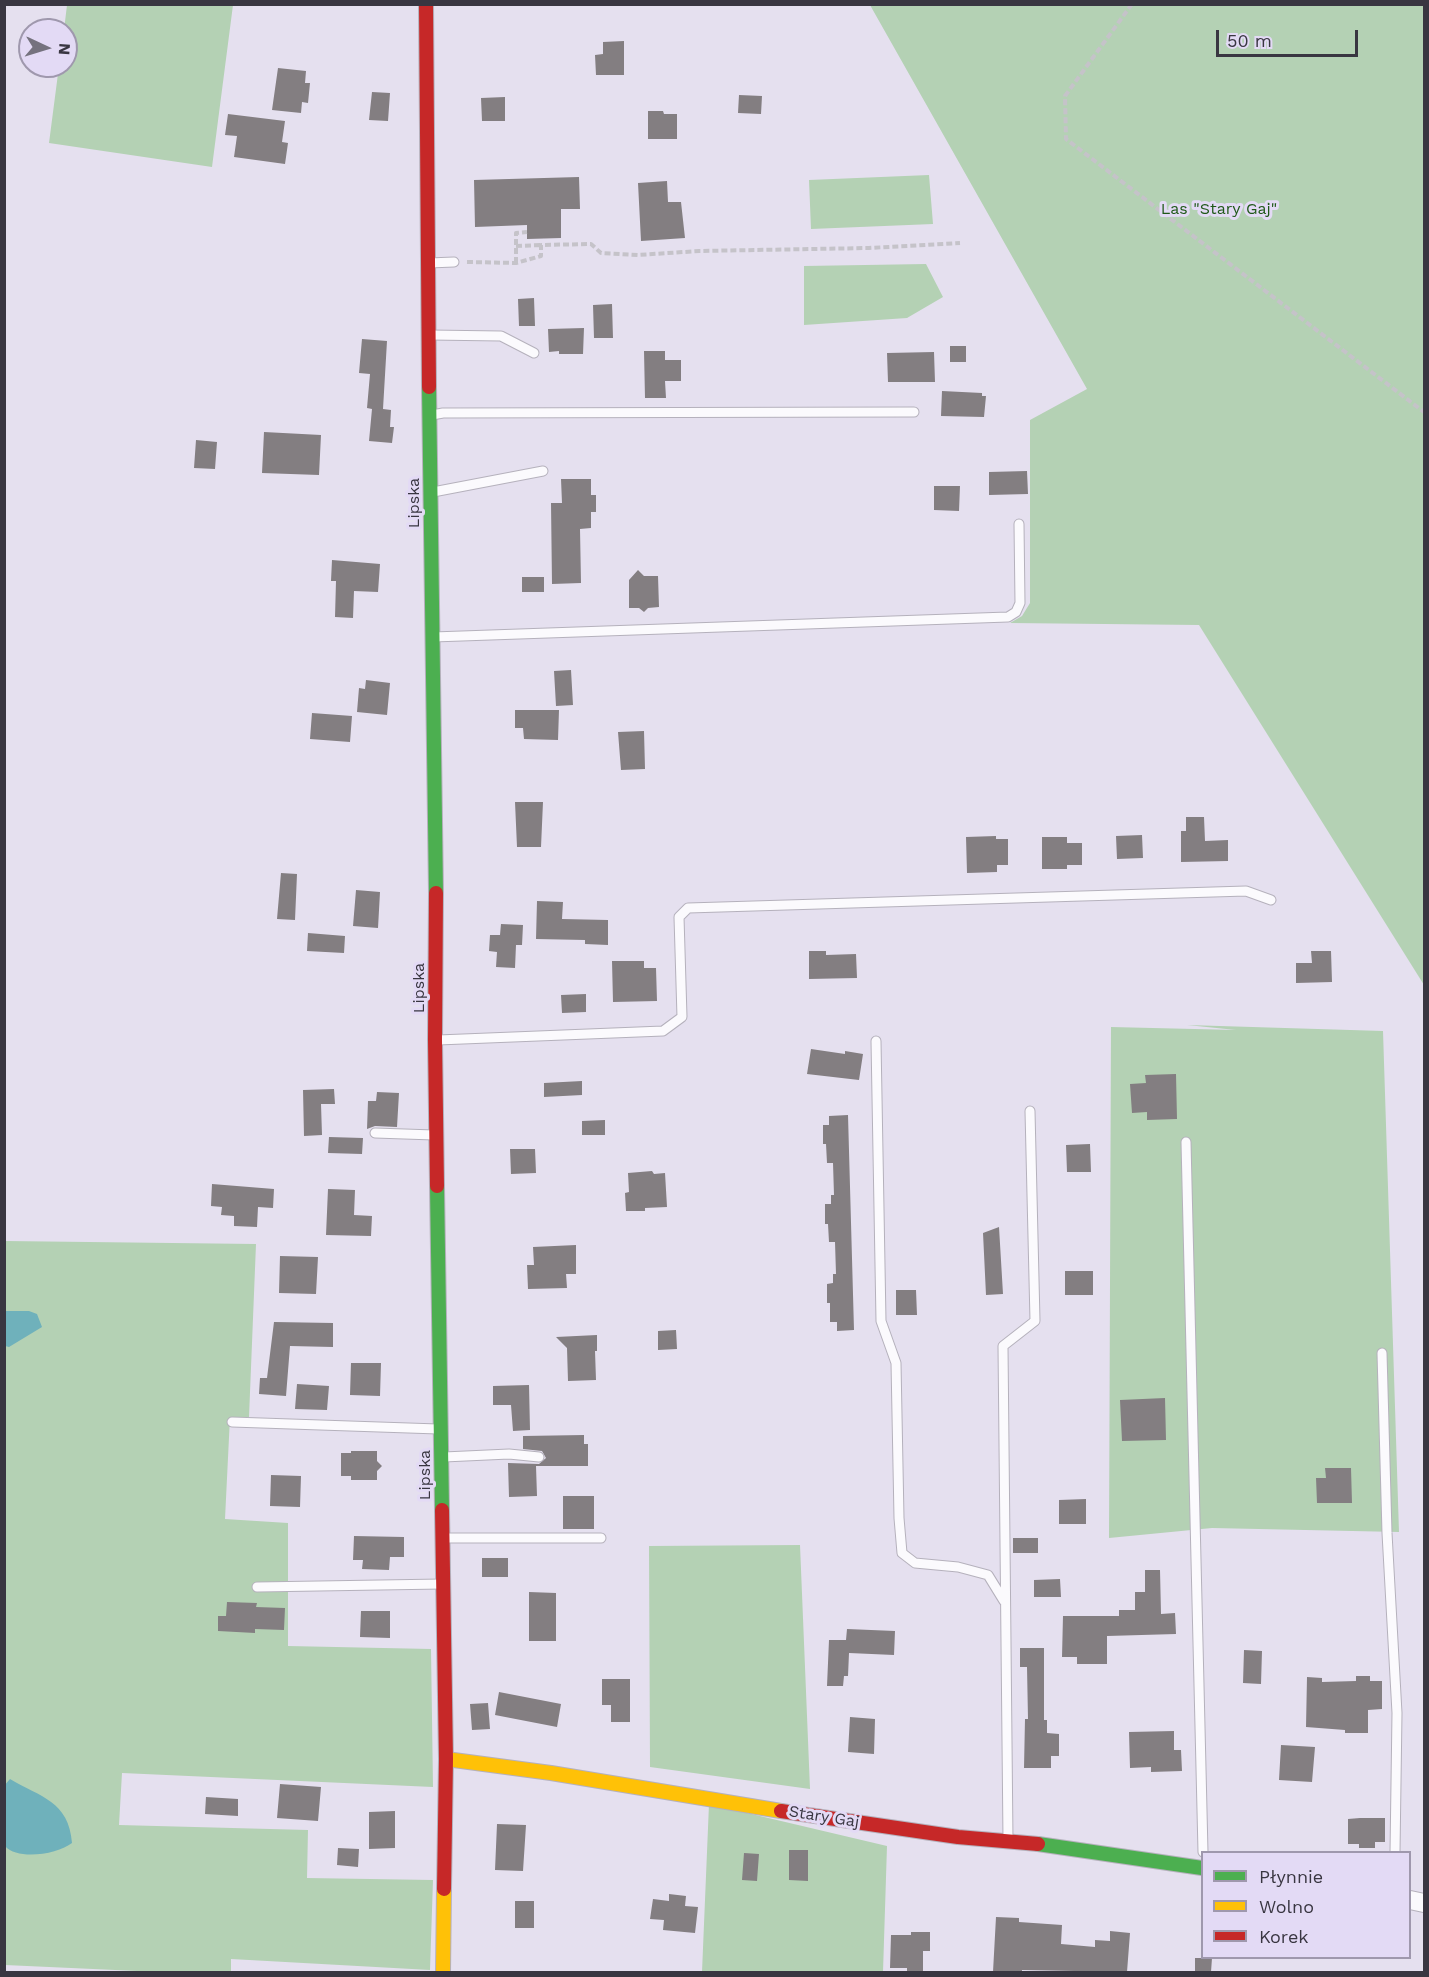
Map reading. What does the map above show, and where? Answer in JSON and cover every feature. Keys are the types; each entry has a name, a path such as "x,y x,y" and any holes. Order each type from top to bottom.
{"street":[{"name":"Lipska","path":"426,4 431,637 436,875 435,1040 446,1759 443,1972"},
{"name":"Stary Gaj","path":"446,1759 562,1774 820,1817 958,1837 1037,1844 1201,1868"}],"lane":[{"path":"429,264 454,262"},
{"path":"430,335 501,336 534,353"},
{"path":"430,415 443,413 914,412"},
{"path":"430,492 543,471"},
{"path":"431,637 1008,618 1016,612 1020,603 1019,524"},
{"path":"435,1040 663,1031 682,1017 679,917 688,908 1246,891 1271,900"},
{"path":"876,1041 881,1321 896,1363 899,1518 902,1553 915,1563 958,1567 988,1575 1006,1603"},
{"path":"1008,1842 1003,1346 1035,1321 1030,1111"},
{"path":"375,1133 437,1135"},
{"path":"1186,1142 1203,1851"},
{"path":"1382,1353 1387,1533 1397,1713 1395,1851"},
{"path":"232,1422 441,1430"},
{"path":"441,1457 509,1454 539,1457"},
{"path":"442,1538 601,1538"},
{"path":"257,1587 442,1584"}],"path":[{"path":"1132,4 1065,96 1066,139 1425,412"},
{"path":"516,262 516,232 527,231"},
{"path":"516,246 591,244 601,253 638,255 960,243"},
{"path":"454,262 516,262 541,256 541,245"}],"green space":[{"path":"67,5 233,5 212,167 49,143 57,78 78,78 78,18 65,18"},
{"name":"Las \"Stary Gaj\"","path":"870,5 1424,5 1424,985 1199,625 1010,623 1022,616 1030,603 1030,420 1087,389"},
{"path":"929,175 933,224 811,229 809,180"},
{"path":"926,264 943,297 907,318 804,325 804,266"},
{"path":"1187,1025 1383,1031 1399,1532 1212,1528 1109,1538 1111,1027 1236,1030"},
{"path":"5,1241 256,1244 249,1417 230,1417 225,1519 288,1523 288,1646 431,1649 433,1787 122,1773 119,1825 308,1830 307,1878 433,1880 430,1970 231,1959 231,1972 159,1972 5,1965"},
{"path":"800,1545 810,1789 650,1767 649,1546"},
{"path":"709,1804 887,1846 883,1972 702,1972"}],"water":[{"path":"4,1311 29,1311 37,1314 42,1327 9,1347 5,1346"},
{"path":"10,1779 42,1796 59,1809 70,1829 72,1843 48,1853 28,1855 11,1851 5,1846 4,1786"}],"building":[{"path":"624,41 624,75 596,75 595,55 603,54 603,42"},
{"path":"278,68 306,71 305,83 310,83 308,103 302,102 301,113 272,110"},
{"path":"372,92 390,93 388,121 369,120"},
{"path":"739,95 762,96 761,114 738,113"},
{"path":"505,97 505,121 482,121 481,98"},
{"path":"648,111 677,114 677,139 648,139"},
{"path":"228,114 285,121 282,142 288,143 285,164 234,157 237,136 225,135"},
{"path":"579,177 580,209 561,209 561,238 527,239 527,225 475,227 474,180"},
{"path":"667,181 668,202 681,202 685,238 641,241 638,183"},
{"path":"534,298 535,326 519,326 518,299"},
{"path":"612,304 613,338 594,338 593,305"},
{"path":"584,328 583,354 549,352 548,329"},
{"path":"362,339 387,341 383,409 391,410 390,427 394,427 392,443 369,441 372,409 367,408 370,374 359,373"},
{"path":"950,346 966,346 966,362 950,362"},
{"path":"644,351 665,351 665,360 681,360 681,381 665,381 666,398 645,398"},
{"path":"934,352 935,382 888,382 887,353"},
{"path":"942,391 982,393 982,396 986,396 984,417 941,416"},
{"path":"264,432 321,435 319,475 262,473"},
{"path":"196,440 217,442 215,469 194,468"},
{"path":"1027,471 1028,494 989,495 989,472"},
{"path":"561,479 591,479 591,495 596,495 596,512 591,512 591,528 580,529 581,583 552,584 551,503 562,503"},
{"path":"934,486 960,486 959,511 934,510"},
{"path":"332,560 380,564 378,592 354,591 353,618 335,617 336,581 331,581"},
{"path":"638,570 644,576 658,576 659,607 648,608 644,612 639,608 629,608 629,580"},
{"path":"522,577 544,577 544,592 522,592"},
{"path":"571,670 573,705 556,706 554,671"},
{"path":"366,680 390,683 387,715 357,712 359,688 365,689"},
{"path":"515,710 559,710 558,740 524,739 523,728 515,728"},
{"path":"312,713 352,716 350,742 310,739"},
{"path":"644,731 645,769 621,770 618,732"},
{"path":"515,802 543,802 541,847 517,847"},
{"path":"1186,817 1204,817 1205,841 1228,840 1228,861 1181,862 1181,831 1186,831"},
{"path":"1142,835 1143,858 1117,859 1116,836"},
{"path":"996,836 996,839 1008,839 1008,865 997,865 997,872 967,873 966,837"},
{"path":"1042,837 1067,837 1067,843 1082,843 1082,865 1067,865 1067,869 1042,869"},
{"path":"281,873 297,874 295,920 277,919"},
{"path":"356,890 380,892 378,928 353,926"},
{"path":"537,901 563,902 562,919 608,920 608,945 585,944 585,940 536,939"},
{"path":"501,924 523,925 522,945 516,945 515,968 496,967 497,952 489,951 490,935 500,935"},
{"path":"308,933 345,936 344,953 307,951"},
{"path":"809,951 826,951 826,955 856,954 857,978 809,979"},
{"path":"1311,951 1331,951 1332,982 1296,983 1296,963 1312,963"},
{"path":"612,961 644,961 644,968 656,968 657,1001 613,1002"},
{"path":"586,994 586,1012 562,1013 561,995"},
{"path":"811,1049 863,1054 859,1080 807,1074"},
{"path":"1176,1074 1177,1119 1147,1120 1147,1112 1132,1113 1130,1084 1146,1083 1145,1075"},
{"path":"582,1081 582,1095 544,1097 544,1083"},
{"path":"334,1089 335,1104 321,1104 322,1135 304,1136 303,1090"},
{"path":"377,1092 399,1093 397,1127 375,1126 367,1129 368,1101 376,1101"},
{"path":"848,1115 854,1330 837,1331 837,1322 830,1322 830,1303 827,1303 827,1284 833,1283 833,1274 836,1274 835,1242 829,1242 828,1224 825,1224 825,1204 831,1204 831,1195 834,1195 833,1163 827,1163 826,1144 823,1144 823,1125 829,1125 829,1116"},
{"path":"605,1120 605,1135 582,1135 582,1121"},
{"path":"329,1137 363,1138 362,1154 328,1153"},
{"path":"1090,1144 1091,1172 1067,1172 1066,1145"},
{"path":"510,1149 535,1149 536,1173 511,1174"},
{"path":"652,1171 654,1174 665,1173 667,1207 645,1208 645,1211 626,1211 625,1193 629,1192 628,1173"},
{"path":"212,1184 274,1189 273,1208 258,1207 257,1227 234,1226 234,1216 221,1215 222,1207 211,1206"},
{"path":"328,1189 355,1190 354,1215 372,1216 371,1236 326,1235"},
{"path":"999,1227 1003,1294 986,1295 983,1233"},
{"path":"576,1245 576,1274 566,1274 567,1288 528,1289 527,1265 534,1265 533,1247"},
{"path":"280,1256 318,1257 316,1294 279,1293"},
{"path":"1065,1271 1093,1271 1093,1295 1065,1295"},
{"path":"896,1290 916,1290 917,1315 896,1315"},
{"path":"274,1322 333,1323 333,1347 290,1346 286,1396 259,1394 260,1378 267,1378"},
{"path":"676,1330 677,1349 658,1350 658,1331"},
{"path":"597,1335 596,1380 568,1381 567,1348 556,1337"},
{"path":"351,1363 381,1363 380,1396 350,1395"},
{"path":"297,1384 329,1386 327,1410 295,1409"},
{"path":"529,1385 530,1430 513,1431 511,1405 493,1405 493,1386"},
{"path":"1165,1398 1166,1440 1122,1441 1120,1400"},
{"path":"584,1435 584,1444 588,1444 588,1466 536,1466 537,1496 509,1497 508,1463 539,1464 546,1458 542,1451 523,1449 523,1436"},
{"path":"351,1451 377,1451 377,1461 382,1466 377,1471 377,1480 351,1480 351,1476 341,1476 341,1453 351,1453"},
{"path":"1325,1468 1351,1468 1352,1503 1317,1503 1316,1478 1326,1478"},
{"path":"271,1475 301,1476 300,1507 270,1506"},
{"path":"563,1496 594,1496 594,1529 563,1529"},
{"path":"1086,1499 1086,1524 1059,1524 1059,1500"},
{"path":"354,1536 404,1537 404,1557 390,1557 389,1570 362,1569 363,1560 353,1560"},
{"path":"1013,1538 1038,1538 1038,1553 1013,1553"},
{"path":"482,1558 508,1558 508,1577 482,1577"},
{"path":"1145,1570 1160,1570 1161,1614 1175,1613 1176,1634 1107,1636 1107,1664 1077,1664 1077,1657 1062,1657 1063,1616 1119,1616 1119,1610 1135,1610 1135,1592 1145,1592"},
{"path":"1060,1579 1061,1597 1034,1597 1034,1580"},
{"path":"529,1592 556,1593 556,1641 529,1641"},
{"path":"227,1602 257,1603 256,1607 285,1608 284,1630 255,1629 255,1633 218,1631 218,1616 226,1616"},
{"path":"361,1611 390,1611 390,1638 360,1637"},
{"path":"847,1629 895,1631 894,1655 849,1653 848,1676 844,1676 843,1686 827,1686 829,1640 846,1640"},
{"path":"1020,1648 1044,1648 1044,1720 1047,1720 1047,1733 1059,1734 1059,1756 1051,1756 1051,1768 1024,1768 1025,1719 1028,1719 1027,1667 1020,1667"},
{"path":"1244,1650 1262,1651 1261,1684 1243,1683"},
{"path":"1356,1676 1370,1676 1370,1681 1382,1681 1382,1709 1368,1710 1368,1733 1345,1733 1345,1730 1306,1727 1307,1677 1322,1678 1322,1682 1356,1681"},
{"path":"602,1679 630,1679 630,1722 611,1722 611,1705 602,1705"},
{"path":"499,1692 561,1704 557,1727 495,1715"},
{"path":"488,1703 490,1729 472,1730 470,1704"},
{"path":"850,1717 875,1719 874,1754 848,1752"},
{"path":"1174,1731 1174,1750 1181,1750 1182,1771 1151,1772 1151,1767 1130,1768 1129,1732"},
{"path":"1281,1745 1315,1747 1312,1782 1279,1780"},
{"path":"280,1784 321,1787 318,1821 277,1818"},
{"path":"206,1797 238,1799 238,1816 205,1814"},
{"path":"395,1811 395,1848 369,1849 369,1812"},
{"path":"1385,1818 1385,1842 1375,1842 1375,1848 1359,1848 1359,1844 1348,1844 1348,1819"},
{"path":"497,1824 526,1825 523,1871 495,1870"},
{"path":"338,1848 359,1849 358,1867 337,1865"},
{"path":"789,1850 808,1850 808,1881 789,1880"},
{"path":"744,1853 759,1854 757,1881 742,1880"},
{"path":"669,1894 686,1896 685,1906 698,1907 695,1933 663,1930 664,1920 650,1919 653,1899 669,1901"},
{"path":"515,1901 534,1901 534,1928 515,1928"},
{"path":"996,1917 1019,1918 1019,1922 1062,1925 1061,1944 1095,1947 1095,1940 1110,1941 1110,1931 1130,1933 1127,1972 1022,1970 1022,1972 993,1972"},
{"path":"911,1932 930,1932 930,1951 923,1951 923,1972 907,1972 907,1968 890,1968 891,1935 911,1935"},
{"path":"1195,1958 1212,1959 1211,1972 1195,1972"}],"traffic: fast":[{"path":"429,387 436,893"},
{"path":"437,1186 442,1510"},
{"path":"1038,1844 1201,1868"}],"traffic: slow":[{"path":"446,1759 551,1773 781,1811"},
{"path":"443,1972 444,1889"}],"traffic: jam":[{"path":"426,4 429,387"},
{"path":"436,893 437,1186"},
{"path":"442,1510 446,1759 444,1889"},
{"path":"781,1811 958,1837 1038,1844"}]}
